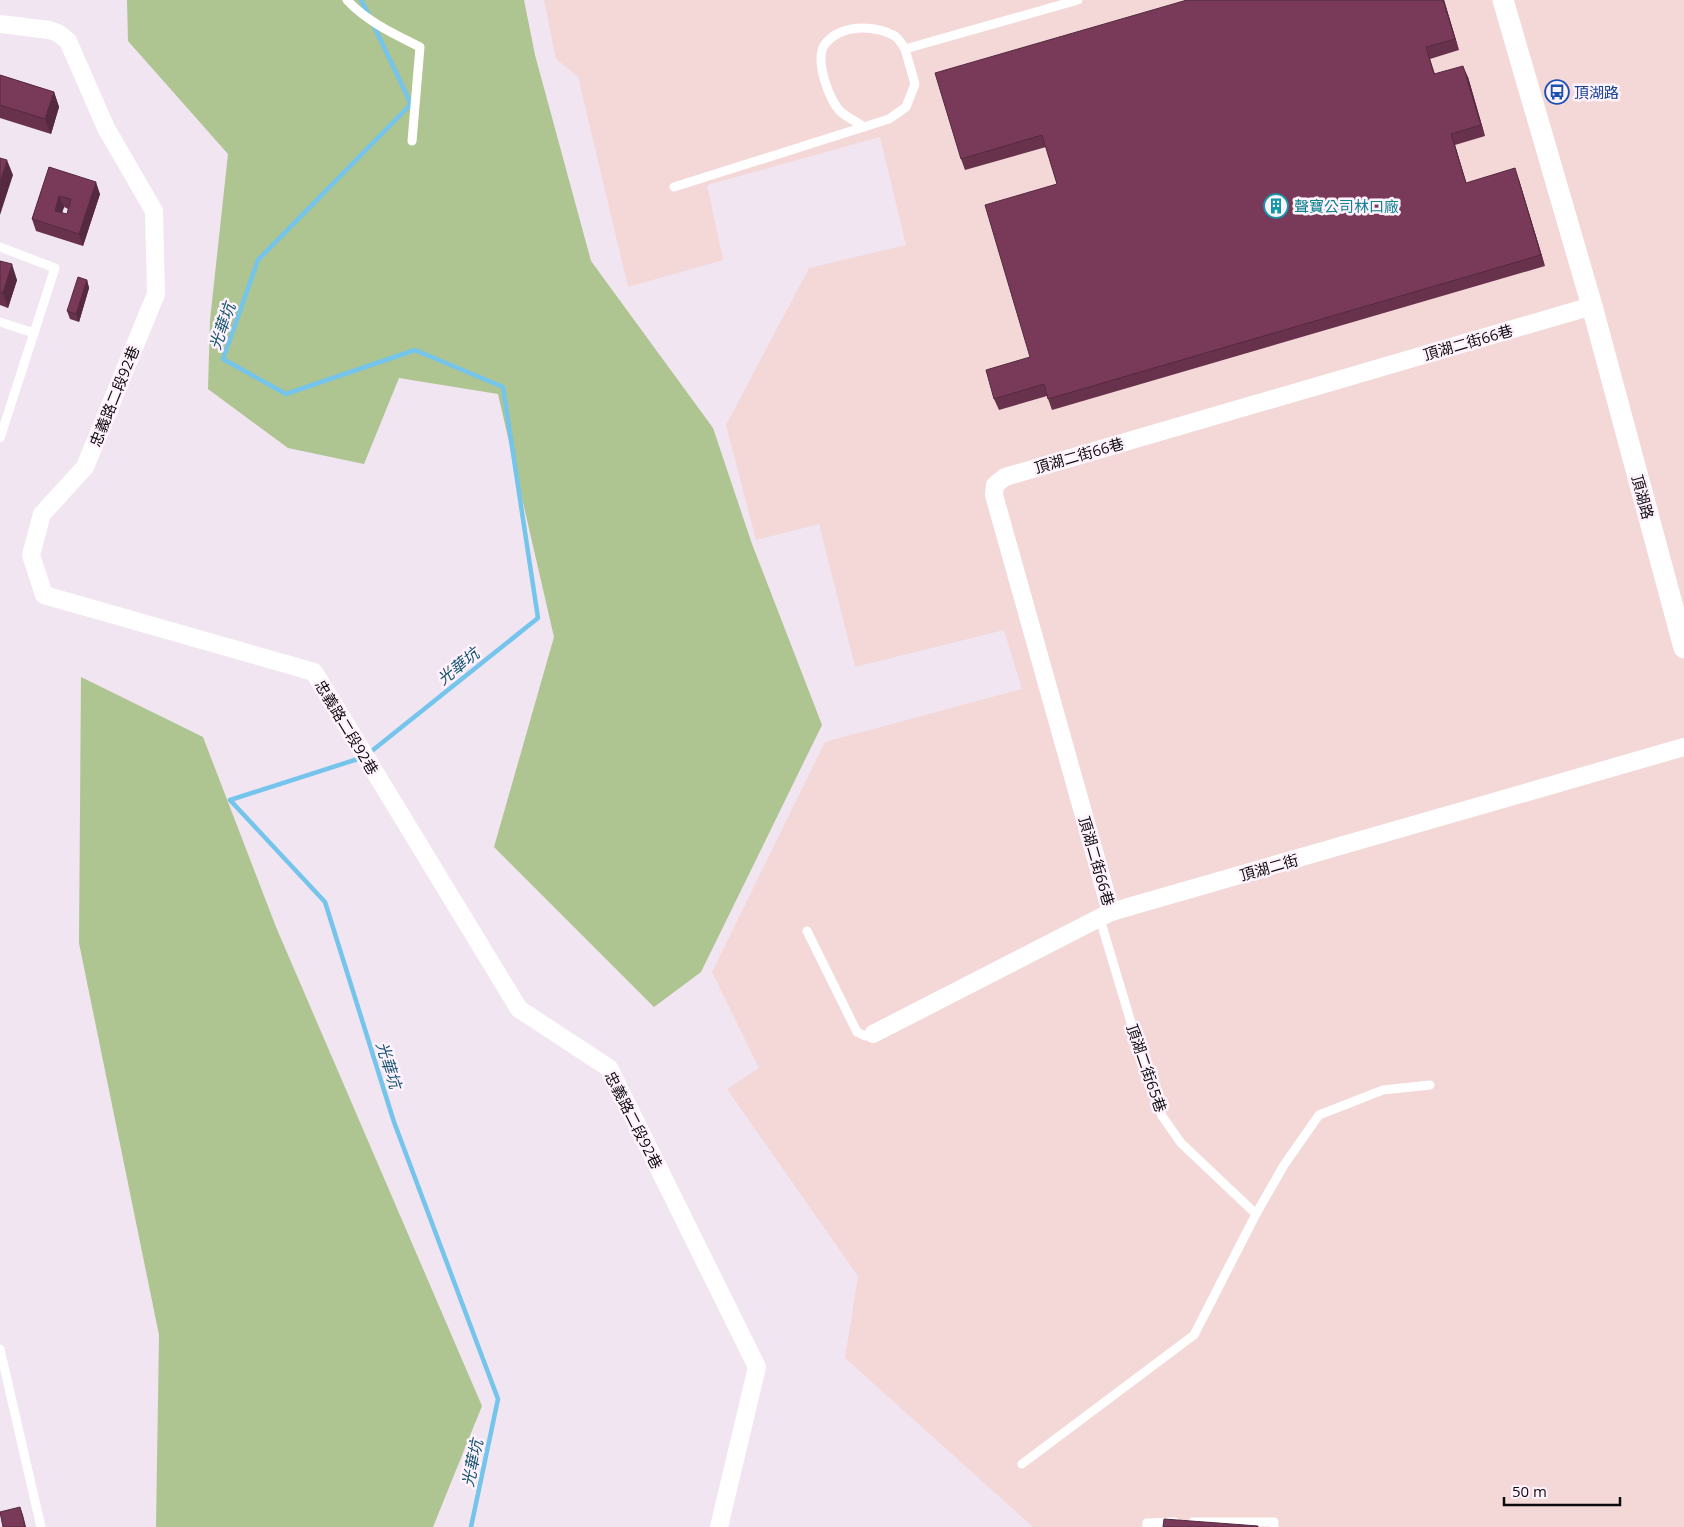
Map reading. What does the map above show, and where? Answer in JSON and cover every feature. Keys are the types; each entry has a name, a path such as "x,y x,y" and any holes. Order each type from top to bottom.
{"street":[{"name":"頂湖路","path":"1503,0 1592,306 1684,648"},
{"name":"忠義路二段92巷","path":"0,24 49,30 58,33 68,41 106,128 154,211 156,294 85,467 42,514 31,555 44,595 314,672 519,1009 609,1068 757,1367 719,1527"},
{"name":"頂湖二街66巷","path":"1106,916 994,495 995,484 1006,477 1592,306"},
{"name":"頂湖二街","path":"873,1034 1106,916 1684,747"}],"lane":[{"path":"347,0 358,12 420,47 412,141"},
{"path":"906,49 1078,0"},
{"path":"674,187 864,127 889,119 906,106 916,84 906,49 894,35 877,29 858,28 836,33 823,46 821,66 829,95 841,112 864,127"},
{"path":"0,247 55,268 0,438"},
{"path":"0,322 34,334"},
{"name":"頂湖二街65巷","path":"1106,916 1147,1076 1162,1116 1181,1143 1256,1214"},
{"path":"807,931 857,1032 864,1036 873,1034"},
{"path":"1022,1464 1194,1335 1256,1214 1284,1165 1319,1115 1383,1090 1430,1085"},
{"path":"0,1349 41,1527"},
{"path":"1147,1527 1147,1523 1274,1522 1274,1527"}],"shaded area":[{"path":"544,0 1684,0 1684,1527 1033,1527 845,1358 858,1276 727,1089 759,1068 712,972 825,742 1022,689 1004,630 855,667 819,524 756,540 726,425 809,268 906,245 880,137 707,185 723,260 628,287 578,77 556,59"}],"green space":[{"path":"127,0 524,0 535,55 591,261 713,428 752,544 822,725 701,972 654,1007 494,847 554,637 498,394 399,378 364,464 288,448 208,389 210,320 228,154 128,41"},
{"path":"81,677 203,737 276,927 482,1406 433,1527 156,1527 159,1335 79,943"}],"building":[{"name":"聲寶公司林口廠","path":"1187,0 1443,0 1455,39 1426,47 1434,74 1463,66 1481,125 1451,134 1466,183 1515,168 1541,255 1048,399 1044,384 994,399 986,370 1030,357 985,205 1057,184 1042,135 961,159 935,73"},
{"path":"0,75 54,92 45,119 0,105"},
{"path":"0,158 7,160 0,182"},
{"path":"49,167 96,182 79,234 32,219","holes":["59,196 71,199 67,214 55,211"]},
{"path":"0,261 12,264 3,293 0,292"},
{"path":"78,277 87,280 76,314 67,311"},
{"path":"20,1507 25,1527 3,1527 0,1512"},
{"path":"1164,1519 1258,1526 1258,1527 1163,1527"}],"waterway":[{"name":"光華坑","path":"361,0 370,17"},
{"name":"光華坑","path":"368,754 538,618 503,387 415,350 286,394 223,359 258,260 411,104 373,24"},
{"name":"光華坑","path":"361,758 230,800 325,902 394,1122 498,1399 471,1527"}],"place":[{"name":"頂湖路","path":"1557,92"},
{"name":"聲寶公司林口廠","path":"1276,206"}]}
